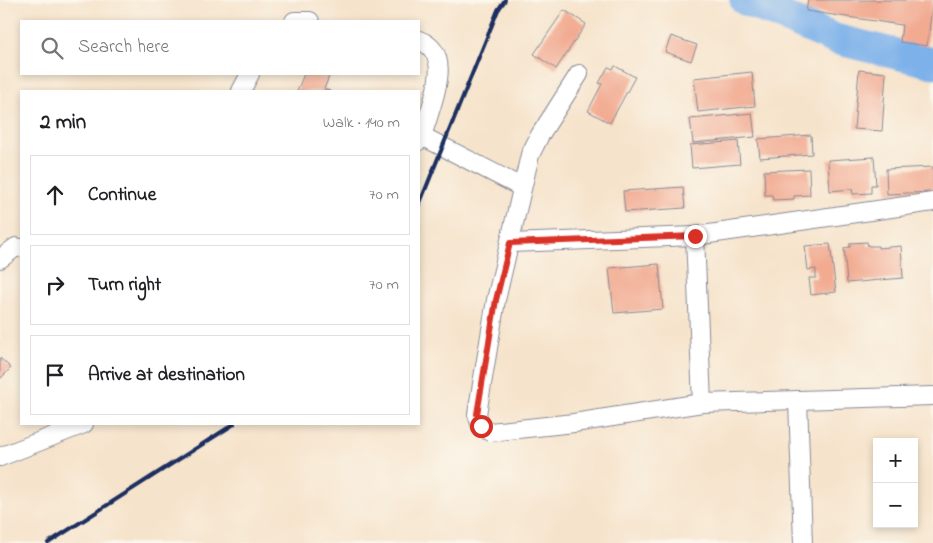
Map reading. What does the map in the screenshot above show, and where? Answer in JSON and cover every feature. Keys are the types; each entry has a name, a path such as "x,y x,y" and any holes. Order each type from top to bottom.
{"street":[{"path":"420,40 426,43 434,52 440,70 439,83 420,138 521,187"},
{"path":"579,74 536,141 521,187 496,300 477,414 481,426 490,432 574,423 702,403 933,396"},
{"path":"242,90 249,75"},
{"path":"510,243 695,236 933,202"},
{"path":"695,236 702,403"},
{"path":"0,259 16,247 20,248"},
{"path":"798,400 803,543"},
{"path":"0,457 81,425"}],"building":[{"path":"808,0 933,0 927,46 900,42 902,25 806,11"},
{"path":"564,10 586,24 556,69 534,54"},
{"path":"671,36 697,45 691,61 665,52"},
{"path":"615,66 635,77 610,123 588,111 602,84 599,83 608,67 613,69"},
{"path":"859,70 886,73 882,131 854,129"},
{"path":"752,72 755,106 698,112 694,78"},
{"path":"304,75 330,75 324,89 327,90 297,90"},
{"path":"752,113 755,137 693,143 690,119"},
{"path":"811,135 812,154 760,158 758,139"},
{"path":"738,141 740,164 692,168 690,145"},
{"path":"874,157 876,185 871,185 871,193 853,194 852,189 830,191 828,160"},
{"path":"933,167 933,192 887,194 886,169"},
{"path":"809,169 810,195 794,196 794,199 773,200 772,195 765,195 764,171"},
{"path":"683,187 685,208 625,212 623,191"},
{"path":"867,242 868,246 878,246 878,248 901,246 903,278 847,283 844,248 850,247 850,243"},
{"path":"830,244 836,292 811,295 809,278 816,278 816,269 808,270 805,246"},
{"path":"659,264 663,309 614,313 609,268"},
{"path":"0,358 11,368 0,379"}],"waterway":[{"path":"745,0 835,39 933,63"}],"railway":[{"path":"420,203 498,10 505,0"},
{"path":"48,543 232,425"}],"route":[{"path":"481,426 477,414 496,300 510,243 695,236"}]}
